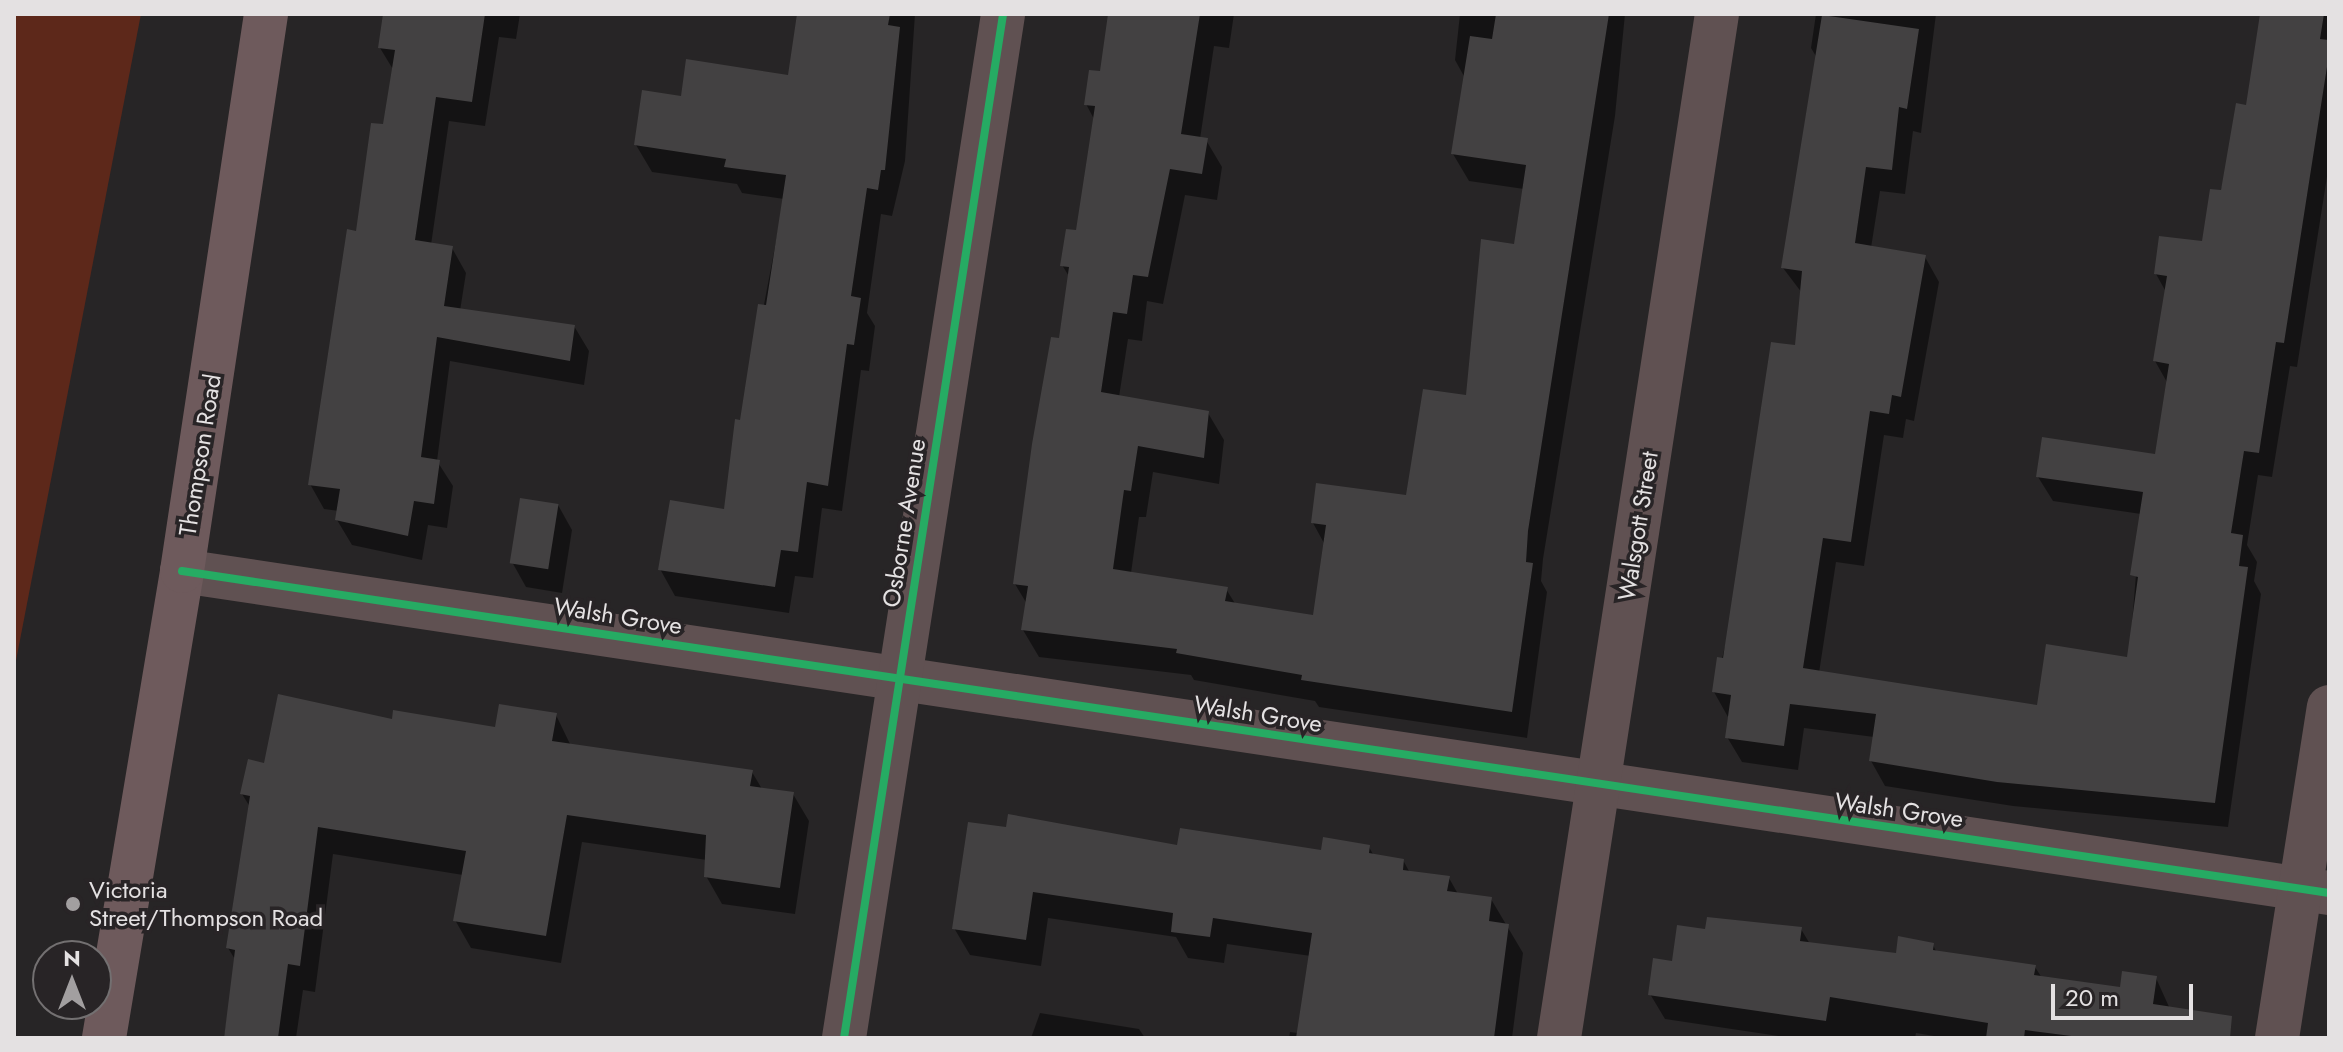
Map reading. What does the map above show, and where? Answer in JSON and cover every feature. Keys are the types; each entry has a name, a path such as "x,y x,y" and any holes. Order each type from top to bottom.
{"main road":[{"name":"Thompson Road","path":"104,1038 182,571 266,14"}],"street":[{"name":"Osborne Avenue","path":"844,1038 1003,14"},
{"name":"Walsgott Street","path":"1559,1038 1717,14"},
{"name":"Walsh Grove","path":"182,571 1597,786 2315,891"},
{"path":"2277,1038 2315,891 2329,707"}],"shaded area":[{"path":"14,14 141,14 14,671"}],"building":[{"path":"383,14 485,14 472,102 436,97 415,240 453,246 444,306 575,325 570,361 437,337 421,457 440,460 434,504 414,501 408,536 335,520 340,489 308,485 347,229 356,231 371,123 383,124 395,50 378,48"},
{"path":"797,14 890,14 888,25 900,27 885,170 881,170 878,190 867,188 851,296 861,298 854,345 847,344 828,486 807,482 798,552 781,550 775,587 658,570 670,500 724,509 735,419 740,420 758,304 766,305 786,175 724,167 726,159 634,145 642,90 681,96 686,59 788,75"},
{"path":"1108,14 1200,14 1181,134 1208,138 1202,174 1170,169 1148,277 1133,275 1127,314 1113,312 1101,392 1209,411 1204,458 1138,446 1131,491 1124,490 1113,569 1228,587 1225,601 1313,615 1326,525 1311,523 1316,483 1406,495 1423,389 1466,395 1481,239 1514,244 1526,165 1451,154 1470,36 1492,39 1496,14 1609,14 1528,531 1526,562 1533,563 1512,712 1301,680 1302,675 1176,653 1177,649 1021,630 1028,586 1013,584 1032,444 1051,337 1059,338 1069,267 1060,266 1066,229 1076,230 1095,106 1084,105 1089,70 1100,71"},
{"path":"2260,14 2324,14 2320,39 2329,40 2329,54 2284,343 2276,342 2259,453 2244,451 2231,533 2243,535 2239,566 2248,567 2215,803 1997,782 1869,761 1876,714 1790,704 1784,746 1725,738 1731,695 1712,692 1717,657 1723,658 1771,342 1795,345 1802,271 1781,268 1822,15 1919,29 1907,109 1899,107 1892,170 1866,167 1855,243 1926,255 1901,397 1892,395 1889,414 1870,411 1851,542 1823,538 1803,668 2037,705 2046,644 2127,657 2138,577 2130,575 2143,492 2036,477 2042,437 2155,454 2169,364 2153,361 2167,276 2154,274 2159,236 2202,241 2210,189 2221,190 2236,103 2246,105"},
{"path":"520,498 559,504 548,569 510,563"},
{"path":"278,694 392,719 393,710 495,727 499,704 557,713 552,741 753,770 750,786 794,792 780,888 704,877 706,835 567,815 546,936 453,921 466,851 318,827 300,966 288,964 278,1038 224,1038 235,950 226,948 250,796 240,794 248,759 264,763"},
{"path":"1008,814 1177,845 1180,828 1321,850 1323,837 1370,845 1369,853 1404,859 1403,870 1450,876 1447,891 1492,897 1489,921 1509,924 1494,1038 1296,1038 1312,933 1213,918 1210,937 1171,932 1173,913 1033,892 1026,940 952,929 968,822 1006,827"},
{"path":"1707,917 1802,927 1800,941 1896,953 1898,936 1934,943 1933,950 2036,965 2034,975 2120,987 2122,971 2157,976 2153,1004 2232,1016 2230,1038 2087,1038 2025,1030 2024,1038 1986,1038 1988,1023 1830,997 1826,1021 1648,995 1653,958 1672,961 1677,925 1705,929"}],"cycle path":[{"path":"844,1038 1003,14"},
{"path":"182,571 2329,893"}],"place":[{"name":"Victoria Street/Thompson Road","path":"73,904"}]}
